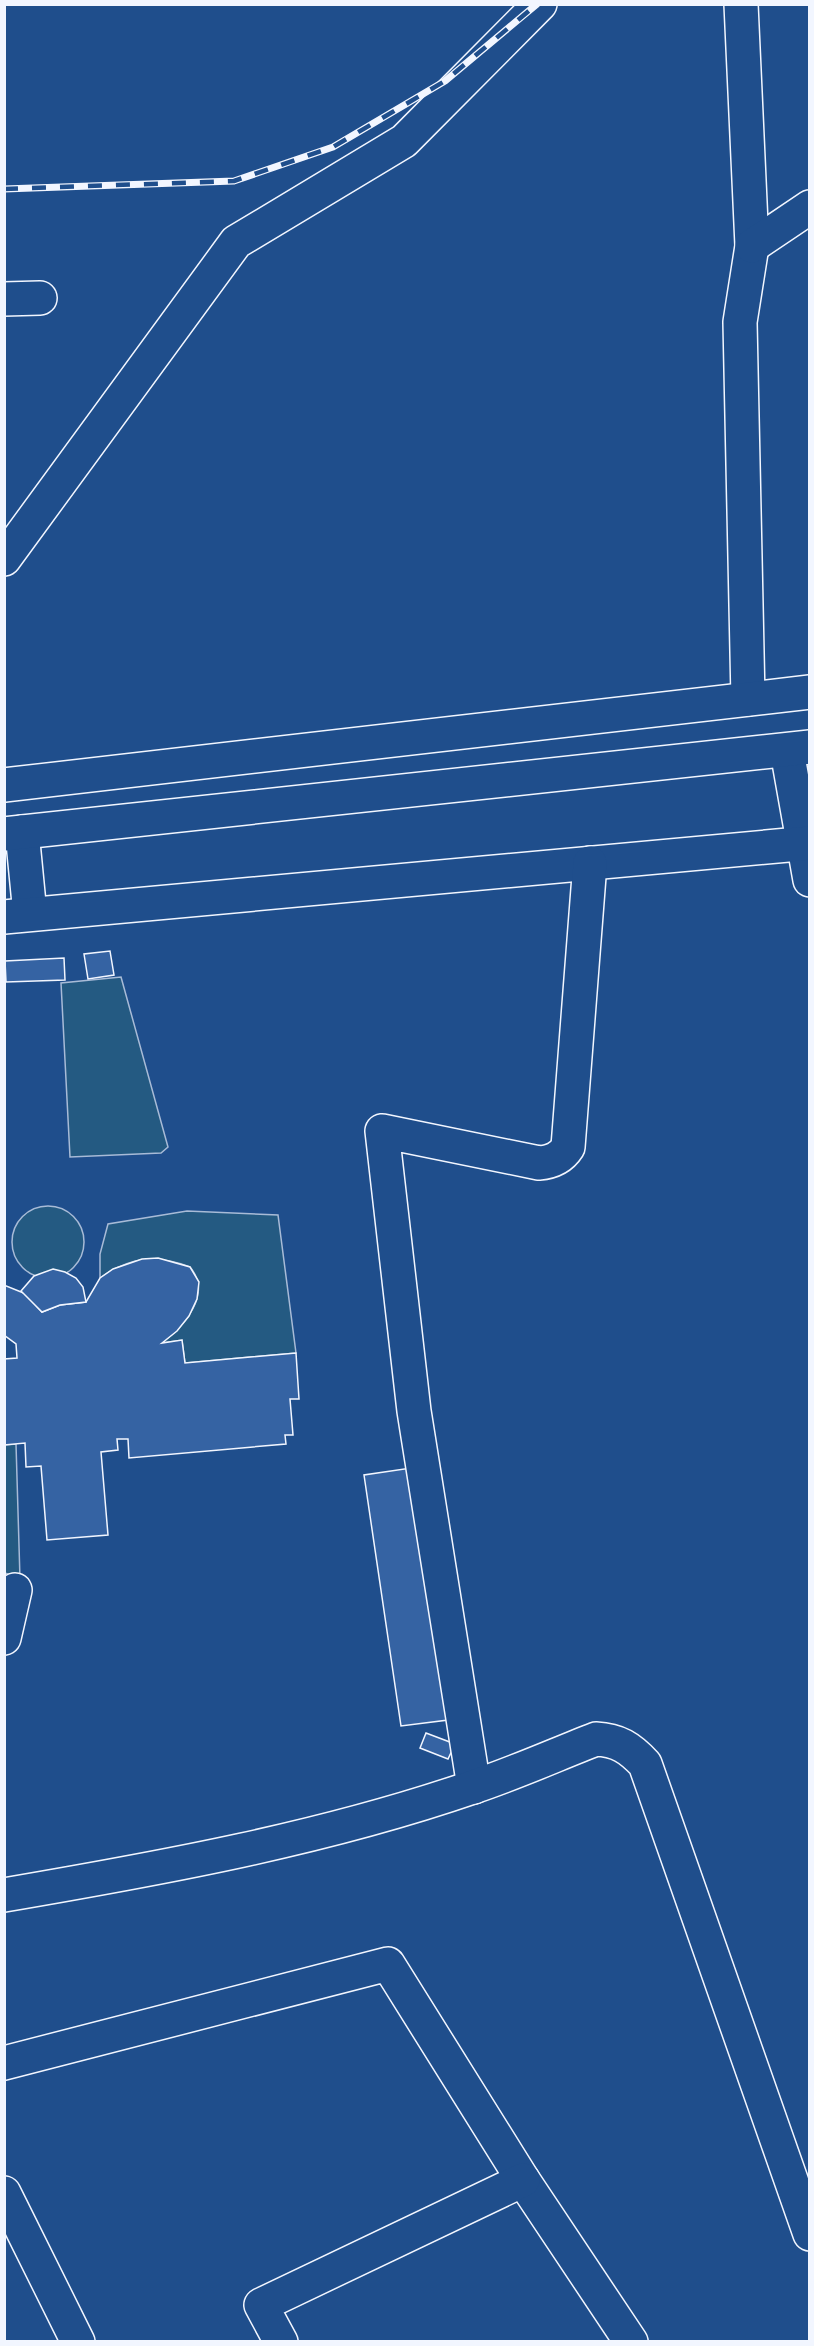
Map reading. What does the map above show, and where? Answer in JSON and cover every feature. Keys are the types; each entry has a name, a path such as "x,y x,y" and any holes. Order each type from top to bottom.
{"street":[{"path":"4,559 236,242 404,141 540,4"},
{"path":"741,4 752,246 740,322 748,699"},
{"path":"752,246 810,207"},
{"path":"4,299 39,298"},
{"path":"806,843 17,916 11,784 810,692"},
{"path":"13,833 798,749 810,880"},
{"path":"474,1787 414,1411 382,1131 539,1163 549,1162 564,1154 568,1147 590,863"},
{"path":"4,1638 15,1590"},
{"path":"4,1895 183,1862 358,1822 474,1787 596,1739 626,1746 645,1764 810,2234"},
{"path":"4,2063 388,1964 523,2180 616,2337"},
{"path":"281,2342 261,2305 523,2180"},
{"path":"4,2193 78,2342"}],"shaded area":[{"path":"121,977 168,1147 161,1153 70,1157 61,983"},
{"path":"48,1206 68,1212 78,1222 84,1242 78,1262 68,1272 48,1278 28,1272 18,1262 12,1242 18,1222 28,1212"},
{"path":"187,1211 278,1215 296,1353 185,1363 182,1340 162,1343 179,1328 193,1309 198,1288 196,1277 190,1267 166,1260 144,1260 122,1266 100,1278 100,1254 108,1224"},
{"path":"16,1444 20,1579 5,1573 5,1445"}],"building":[{"path":"110,951 114,975 88,979 84,954"},
{"path":"64,958 65,980 6,982 5,961"},
{"path":"158,1258 190,1267 199,1282 197,1299 189,1316 177,1331 162,1343 182,1340 185,1363 296,1353 299,1399 290,1399 293,1435 285,1435 286,1444 129,1458 128,1439 117,1439 118,1450 101,1452 108,1535 47,1540 41,1466 26,1467 25,1443 4,1445 4,1359 17,1358 16,1344 4,1335 4,1285 26,1294 42,1312 60,1305 86,1302 100,1278 113,1269 142,1259"},
{"path":"53,1269 76,1278 83,1287 86,1302 60,1305 42,1312 21,1291 34,1276"},
{"path":"411,1468 448,1720 401,1726 364,1475"},
{"path":"426,1733 455,1744 448,1759 420,1748"}],"railway":[{"path":"4,189 234,181 333,147 445,81 537,4"}]}
